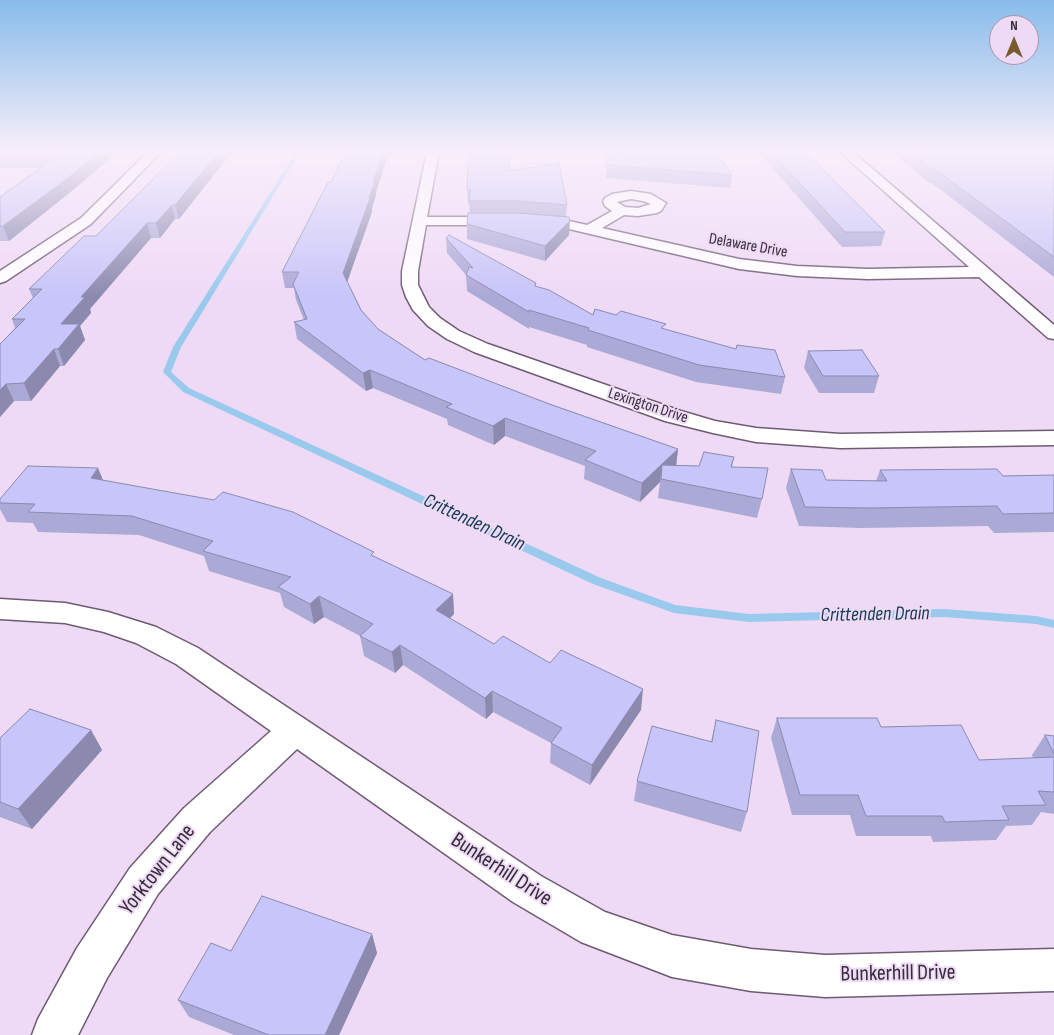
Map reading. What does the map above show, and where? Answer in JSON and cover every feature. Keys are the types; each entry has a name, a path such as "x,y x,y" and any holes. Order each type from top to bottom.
{"street":[{"path":"0,278 92,216 107,200"},
{"name":"Lexington Drive","path":"424,200 410,271 410,285 414,298 434,322 453,335 495,354 673,416 713,427 756,435 795,440 840,441 1054,438"},
{"path":"901,200 1054,334"},
{"path":"590,229 622,211"},
{"name":"Delaware Drive","path":"420,222 518,221 552,223 590,229 714,259 777,269 839,274 982,272"},
{"name":"Bunkerhill Drive","path":"0,609 66,613 108,622 146,635 187,656 527,889 595,928 672,956 751,970 825,976 1054,970"},
{"name":"Yorktown Lane","path":"54,1035 92,963 144,882 197,820 295,730"}],"building":[{"path":"0,200 38,200 3,226 0,226"},
{"path":"132,200 179,200 175,205 172,205 156,223 147,223 81,297 85,297 61,324 79,324 58,349 54,349 24,383 6,384 0,390 0,344 25,319 12,319 42,289 29,289 84,236 96,236"},
{"path":"319,200 369,200 343,273 361,310 378,329 425,360 429,358 552,405 678,449 642,483 585,460 596,451 505,418 493,426 446,407 452,404 370,370 363,373 294,322 307,319 293,284 299,272 282,272"},
{"path":"566,200 567,205 518,201 469,201"},
{"path":"816,200 854,200 885,232 845,232"},
{"path":"977,200 1054,200 1054,257"},
{"path":"468,213 518,213 569,217 570,221 545,246 467,224"},
{"path":"449,235 536,283 535,286 549,290 593,315 595,309 616,315 621,311 666,324 661,328 736,349 737,345 775,350 785,377 699,365 588,330 589,328 529,310 529,312 466,275 469,267 473,268 446,238"},
{"path":"862,350 879,376 823,376 808,351"},
{"path":"704,452 734,457 731,467 768,468 762,499 661,479 662,465 699,466"},
{"path":"28,466 98,468 91,478 214,500 223,492 293,512 374,552 371,555 453,594 436,610 494,644 503,636 550,663 561,650 643,689 592,765 551,743 562,728 492,691 485,698 400,645 392,652 360,636 373,624 319,596 310,604 278,587 291,577 203,551 213,541 132,516 28,512 35,504 0,503 0,499"},
{"path":"791,469 822,470 826,480 887,481 880,470 997,469 1003,476 1054,475 1054,513 1003,514 997,506 805,507"},
{"path":"30,709 91,730 18,809 0,802 0,738"},
{"path":"777,718 877,718 881,727 961,725 979,760 1054,757 1054,792 1038,791 1046,805 1002,806 1009,820 945,822 942,816 866,816 858,795 800,795"},
{"path":"716,720 759,731 747,812 637,781 652,726 712,742"},
{"path":"1045,735 1054,736 1054,754"},
{"path":"262,896 372,934 325,1035 269,1035 178,1000 211,943 231,951"}],"waterway":[{"name":"Crittenden Drain","path":"268,200 177,347 167,372 186,390 597,581 674,609 749,618 944,613 1036,620 1054,624"}]}
